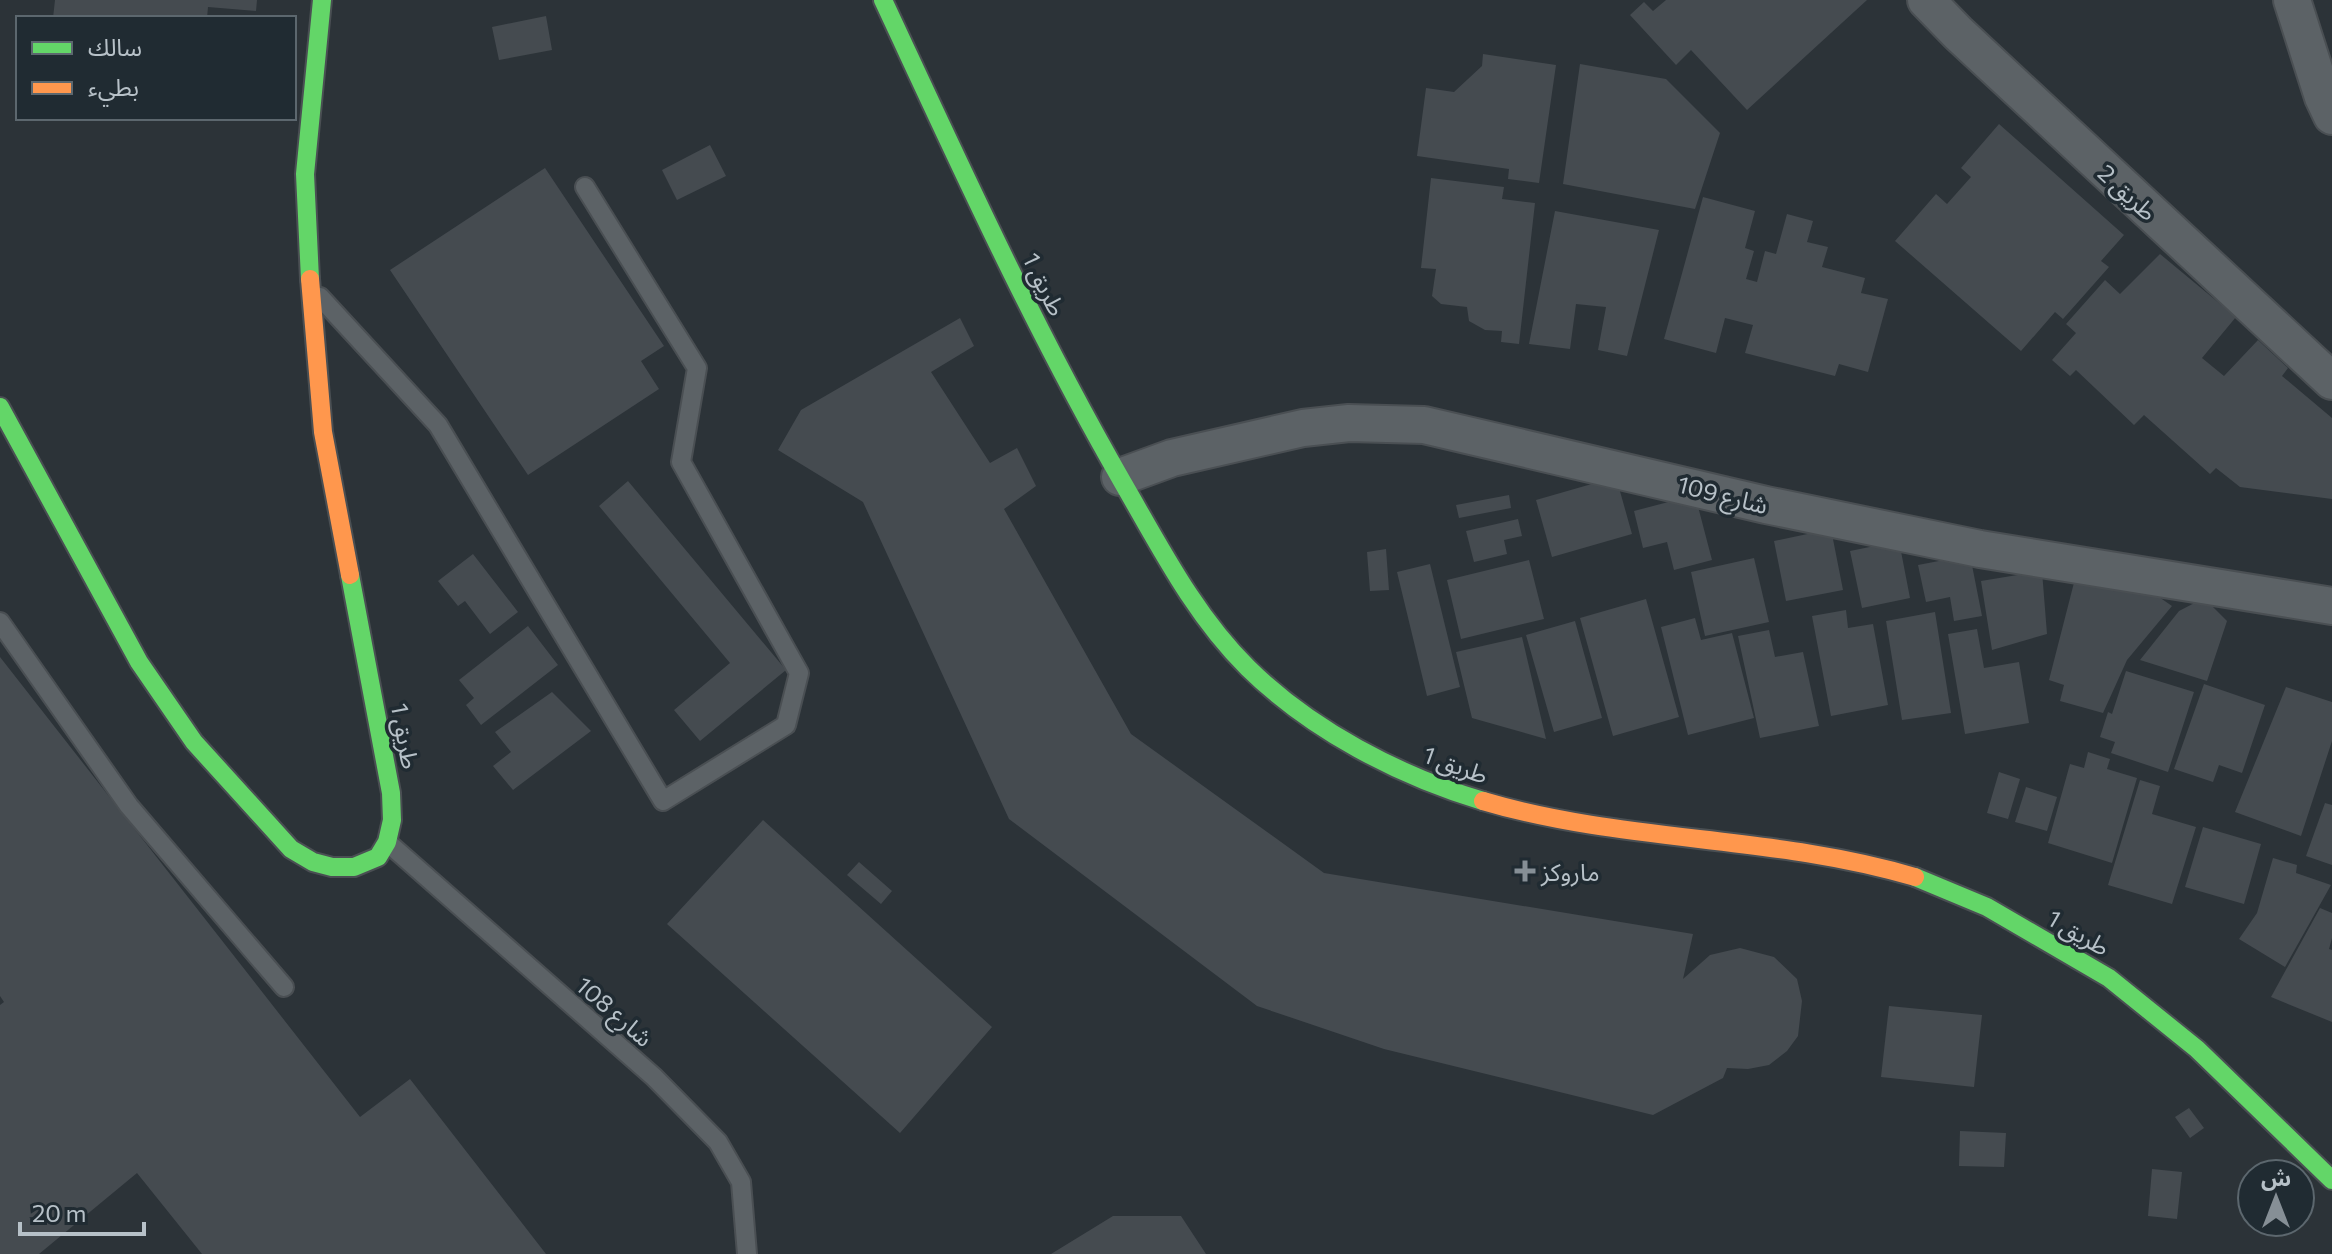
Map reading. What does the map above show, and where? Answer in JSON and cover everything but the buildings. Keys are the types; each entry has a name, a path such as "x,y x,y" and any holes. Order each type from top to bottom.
{"street":[{"name":"طريق 1","path":"322,0 305,174 310,286 323,432 391,793 392,820 387,842"},
{"name":"طريق 1","path":"883,0 1058,367 1174,570 1236,656 1269,687 1329,731 1366,752 1438,785 1507,808 1600,827 1870,866 1928,881 1969,898 2105,975 2177,1031 2332,1180"},
{"name":"طريق 2","path":"1926,0 2332,381"},
{"path":"1941,0 1958,33"},
{"path":"2292,0 2332,116"},
{"path":"0,407 139,662 194,742 253,809 291,849 313,862 332,867 354,867 378,857 387,842"},
{"name":"شارع 109","path":"1120,477 1172,458 1303,428 1349,423 1424,425 1766,505 1980,549 2332,606"}],"lane":[{"path":"310,286 438,425 663,801 786,725 799,673 681,462 697,368 585,187"},
{"path":"0,622 129,806 284,987"},
{"name":"شارع 108","path":"387,842 654,1077 718,1142 741,1182 747,1254"}],"traffic: fast":[{"path":"310,279 305,174 322,0"},
{"path":"883,0 1058,365 1165,556 1211,626 1248,668 1328,731 1388,764 1483,801"},
{"path":"0,407 139,662 194,742 291,849 313,862 332,867 354,867 378,857 387,842 392,820 391,793 350,575"},
{"path":"1915,877 1987,907 2109,978 2197,1049 2332,1180"}],"traffic: slow":[{"path":"310,279 323,432 350,575"},
{"path":"1483,801 1590,825 1808,853 1915,877"}],"place":[{"name":"ماروكز","path":"1525,871"}]}
